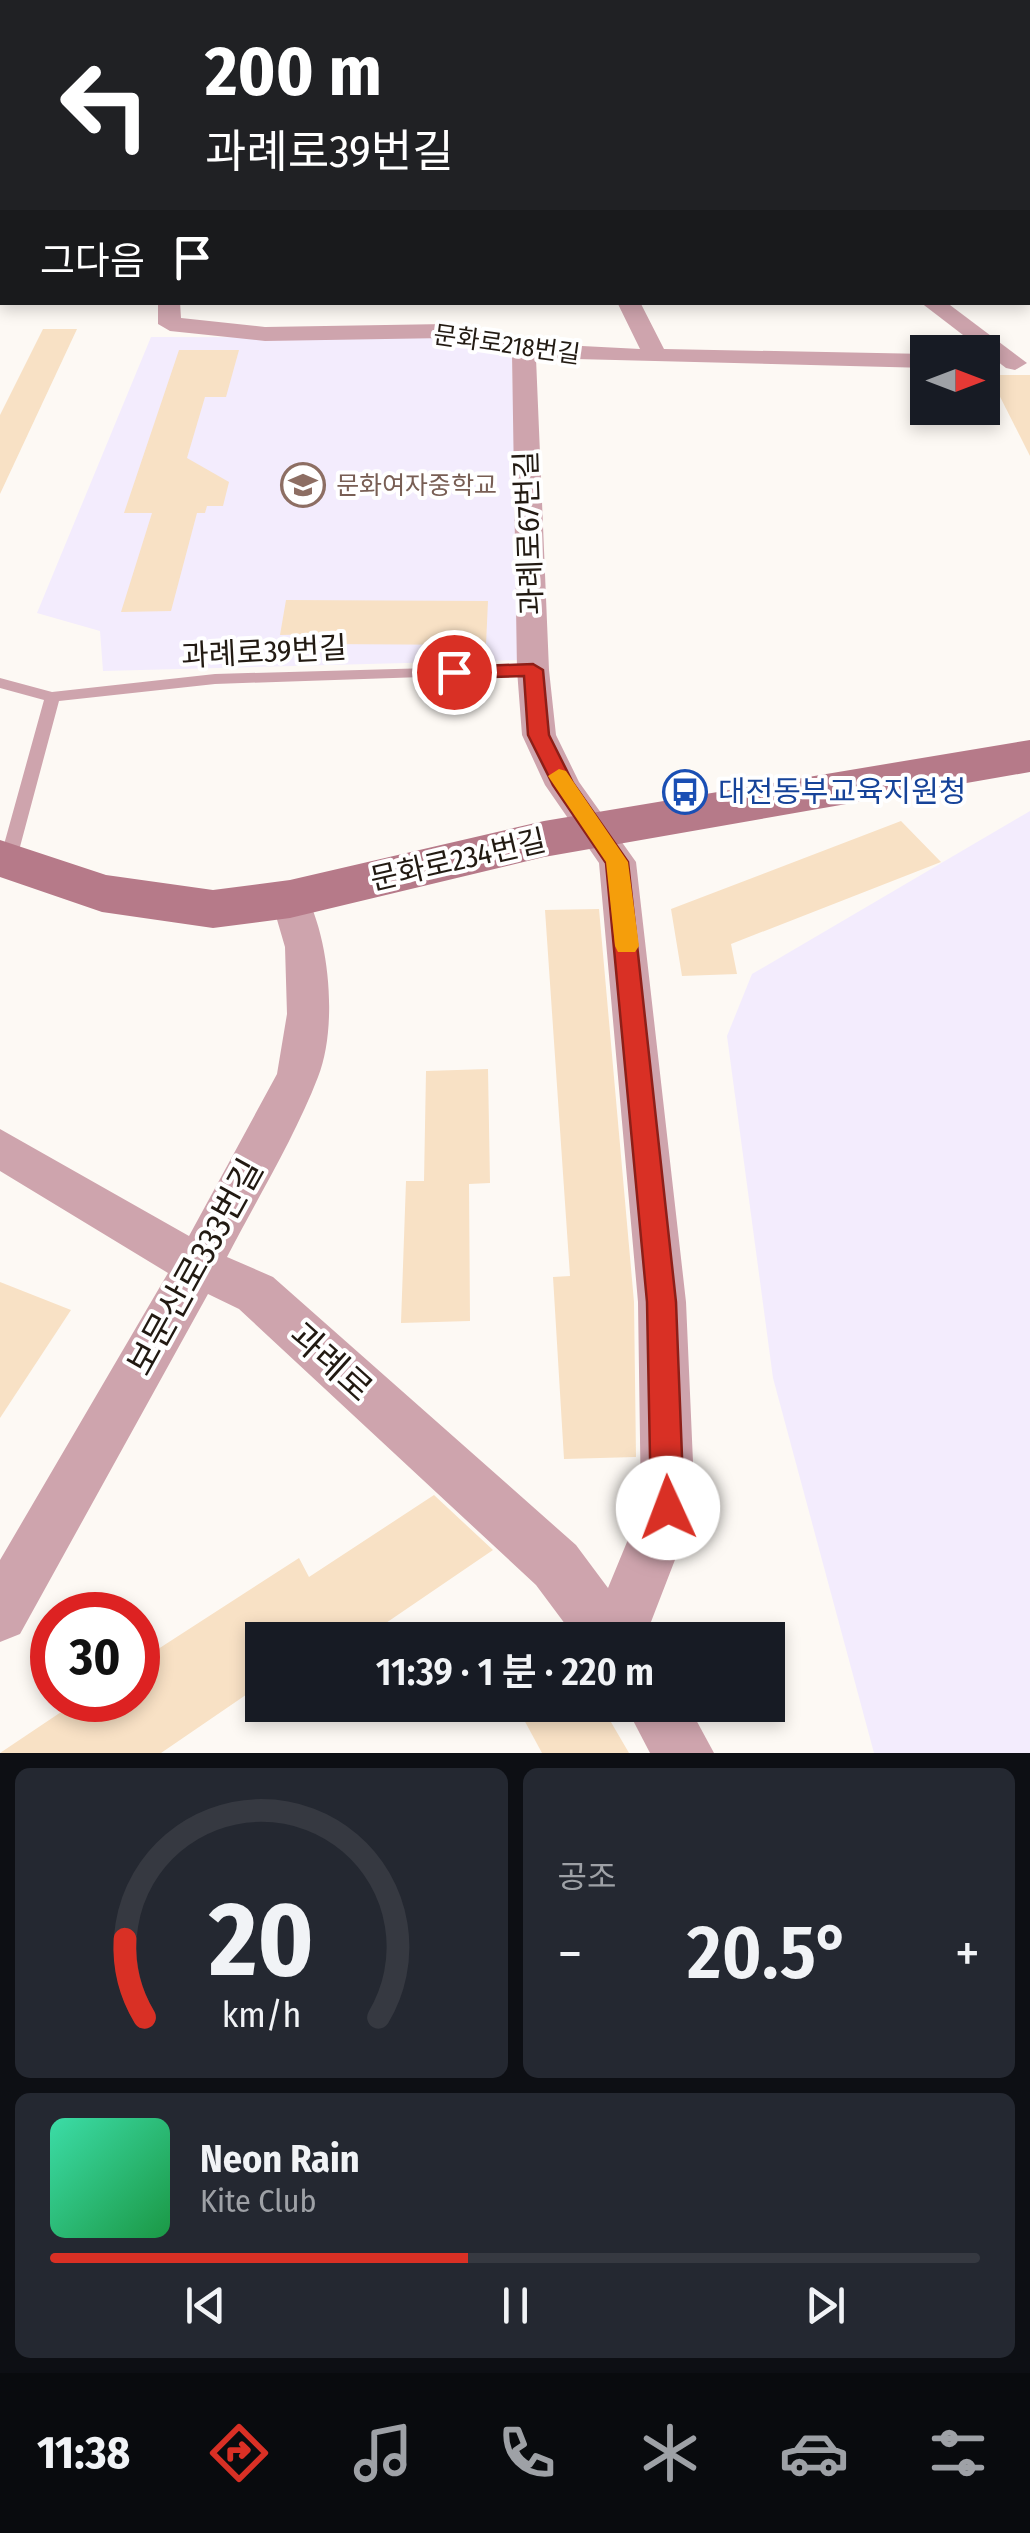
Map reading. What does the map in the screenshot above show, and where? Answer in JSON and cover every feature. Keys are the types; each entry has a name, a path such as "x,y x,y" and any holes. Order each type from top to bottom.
{"main road":[{"name":"문화로234번길","path":"4,858 102,892 213,909 290,899 593,830 1030,756"}],"street":[{"name":"문화로218번길","path":"169,305 170,324 265,334 446,331 524,350 910,362"},
{"path":"630,305 656,356"},
{"path":"936,305 1022,364"},
{"name":"과례로67번길","path":"524,350 538,735 563,785 617,862 662,1302 668,1508 621,1622"},
{"name":"보문산로333번길","path":"0,1614 198,1266 298,1075 308,1014 305,947 290,899"},
{"name":"과례로","path":"0,1148 198,1266 256,1294 556,1565 600,1622"},
{"path":"665,1722 684,1753"}],"lane":[{"name":"과례로39번길","path":"0,683 52,697 216,679 533,670"},
{"name":"문화로234번길","path":"4,858 52,697"}],"shaded area":[{"name":"문화여자중학교","path":"151,337 436,338 512,357 520,660 103,671 100,631 37,613"},
{"path":"1030,811 1030,1753 874,1753 773,1378 727,1036 752,974"}],"building":[{"path":"43,329 77,329 0,494 0,415"},
{"path":"179,350 239,350 226,397 205,397 187,458 229,482 223,506 207,506 205,513 197,513 171,611 121,612 152,513 124,513"},
{"path":"1000,375 1030,375 1030,456 1000,397"},
{"path":"286,600 488,601 486,645 322,644 324,634 280,635"},
{"path":"901,821 941,862 731,944 737,974 682,976 671,909"},
{"path":"599,909 634,1302 636,1457 564,1459 553,1277 570,1276 545,910"},
{"path":"488,1069 490,1183 469,1184 470,1321 401,1323 406,1181 424,1181 426,1071"},
{"path":"0,1282 71,1310 0,1418"},
{"path":"434,1495 493,1550 387,1622 245,1622 245,1696 161,1753 0,1753 46,1722 160,1722 160,1648 299,1558 309,1577"},
{"path":"525,1722 611,1722 629,1753 542,1753"}],"slow traffic":[{"path":"559,776 617,862 627,946"}],"place":[{"name":"문화여자중학교","path":"303,485"},
{"name":"대전동부교육지원청","path":"685,792"}],"route":[{"path":"454,672 533,670 538,735 563,785 617,862 662,1302 668,1508"}]}
